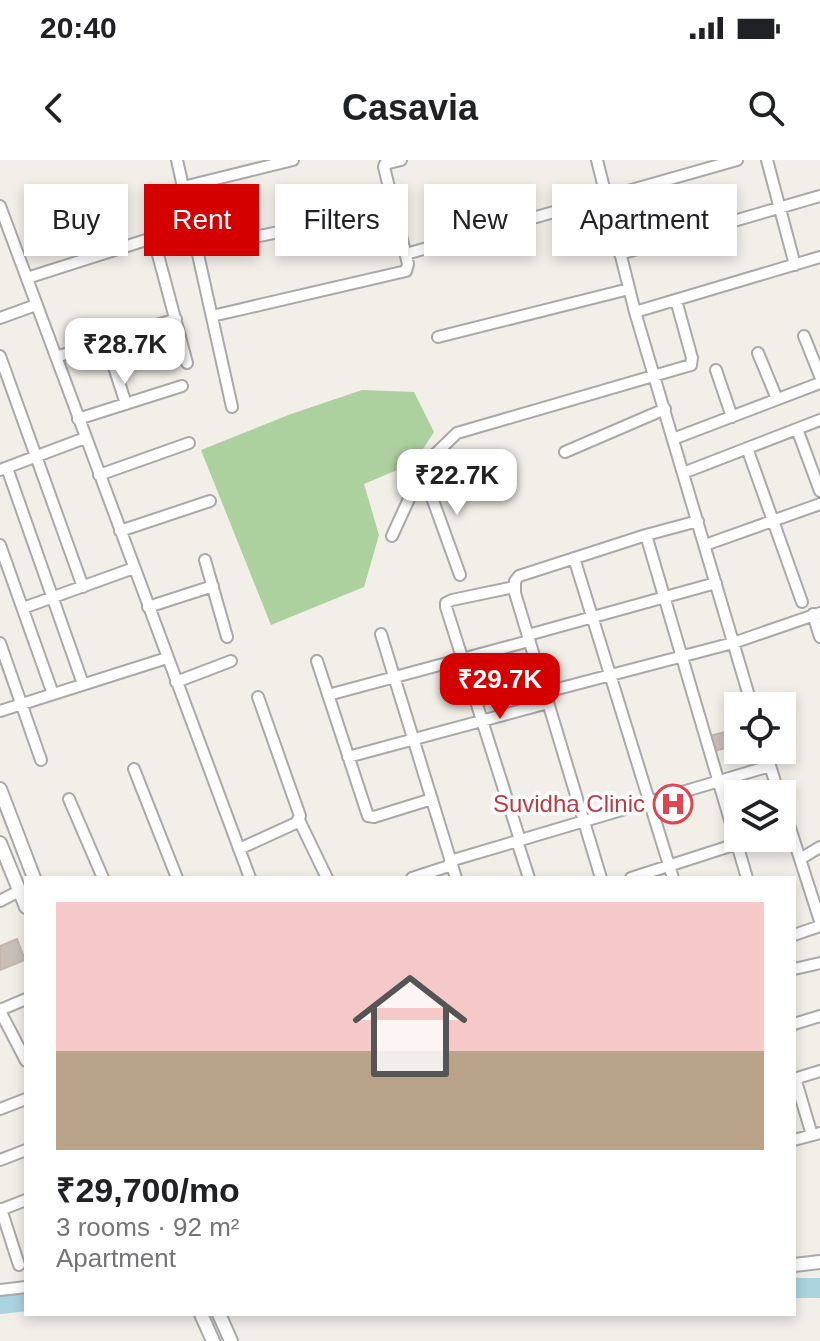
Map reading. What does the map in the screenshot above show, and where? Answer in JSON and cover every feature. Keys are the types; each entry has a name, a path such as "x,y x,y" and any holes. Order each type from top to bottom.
{"street":[{"path":"177,160 182,184"},
{"path":"195,184 293,160"},
{"path":"388,184 385,164 401,160"},
{"path":"597,160 603,184"},
{"path":"655,184 737,160"},
{"path":"767,160 795,265"},
{"path":"737,220 820,196"},
{"path":"0,206 249,876"},
{"path":"408,253 552,213"},
{"path":"27,278 150,239 156,243 187,363"},
{"path":"199,256 232,407"},
{"path":"212,316 403,272 408,269 406,256"},
{"path":"621,256 748,692"},
{"path":"635,312 820,257"},
{"path":"438,337 629,289"},
{"path":"392,536 422,470 457,433 693,362 676,300"},
{"path":"0,318 36,305"},
{"path":"56,357 176,319"},
{"path":"804,336 820,376"},
{"path":"106,342 126,404"},
{"path":"758,353 777,399"},
{"path":"0,356 83,587"},
{"path":"716,370 732,417"},
{"path":"673,439 820,383"},
{"path":"78,419 182,386"},
{"path":"565,452 665,409"},
{"path":"683,473 820,420"},
{"path":"797,429 820,491"},
{"path":"83,684 4,469 85,438"},
{"path":"99,475 189,443"},
{"path":"747,448 802,602"},
{"path":"422,470 460,575"},
{"path":"120,531 210,501"},
{"path":"705,545 820,504"},
{"path":"600,876 514,587 519,576 698,521"},
{"path":"646,535 724,801"},
{"path":"0,545 53,694"},
{"path":"574,558 672,876"},
{"path":"205,560 227,637"},
{"path":"23,608 134,568"},
{"path":"328,695 462,659 592,617 716,583"},
{"path":"148,607 213,586"},
{"path":"514,587 446,603 528,876"},
{"path":"348,757 482,722 611,677 733,643 817,613 820,637"},
{"path":"381,634 455,876"},
{"path":"0,643 41,760"},
{"path":"0,711 167,658"},
{"path":"176,682 231,661"},
{"path":"317,661 368,816 374,817 432,799"},
{"path":"258,697 299,810 299,820 326,876"},
{"path":"417,876 518,840 770,766 774,780"},
{"path":"134,769 176,876"},
{"path":"0,789 33,876"},
{"path":"69,799 102,876"},
{"path":"239,849 299,820"},
{"path":"0,843 24,902"},
{"path":"637,876 724,847"},
{"path":"800,859 820,847"},
{"path":"796,850 820,924 796,934"},
{"path":"740,852 746,876"},
{"path":"0,901 19,891"},
{"path":"796,969 820,963"},
{"path":"24,1000 0,1010 24,1057"},
{"path":"796,1023 820,1016"},
{"path":"796,1079 820,1071"},
{"path":"796,1082 816,1134 796,1139"},
{"path":"0,1109 24,1100"},
{"path":"0,1160 24,1151"},
{"path":"19,1265 0,1209 24,1201"},
{"path":"796,1265 820,1262"},
{"path":"0,1290 24,1287"},
{"path":"202,1316 213,1341"},
{"path":"220,1316 231,1341"}],"green space":[{"path":"362,390 414,392 434,432 414,463 364,484 379,535 364,587 271,625 201,450"}],"building":[{"path":"724,732 724,748 710,752 706,737"},
{"path":"682,796 683,804 659,810 657,802"},
{"path":"17,939 24,960 0,970 0,946"}],"waterway":[{"path":"796,1288 820,1288"},
{"path":"0,1304 24,1301"}],"place":[{"name":"Suvidha Clinic","path":"673,804"}]}
